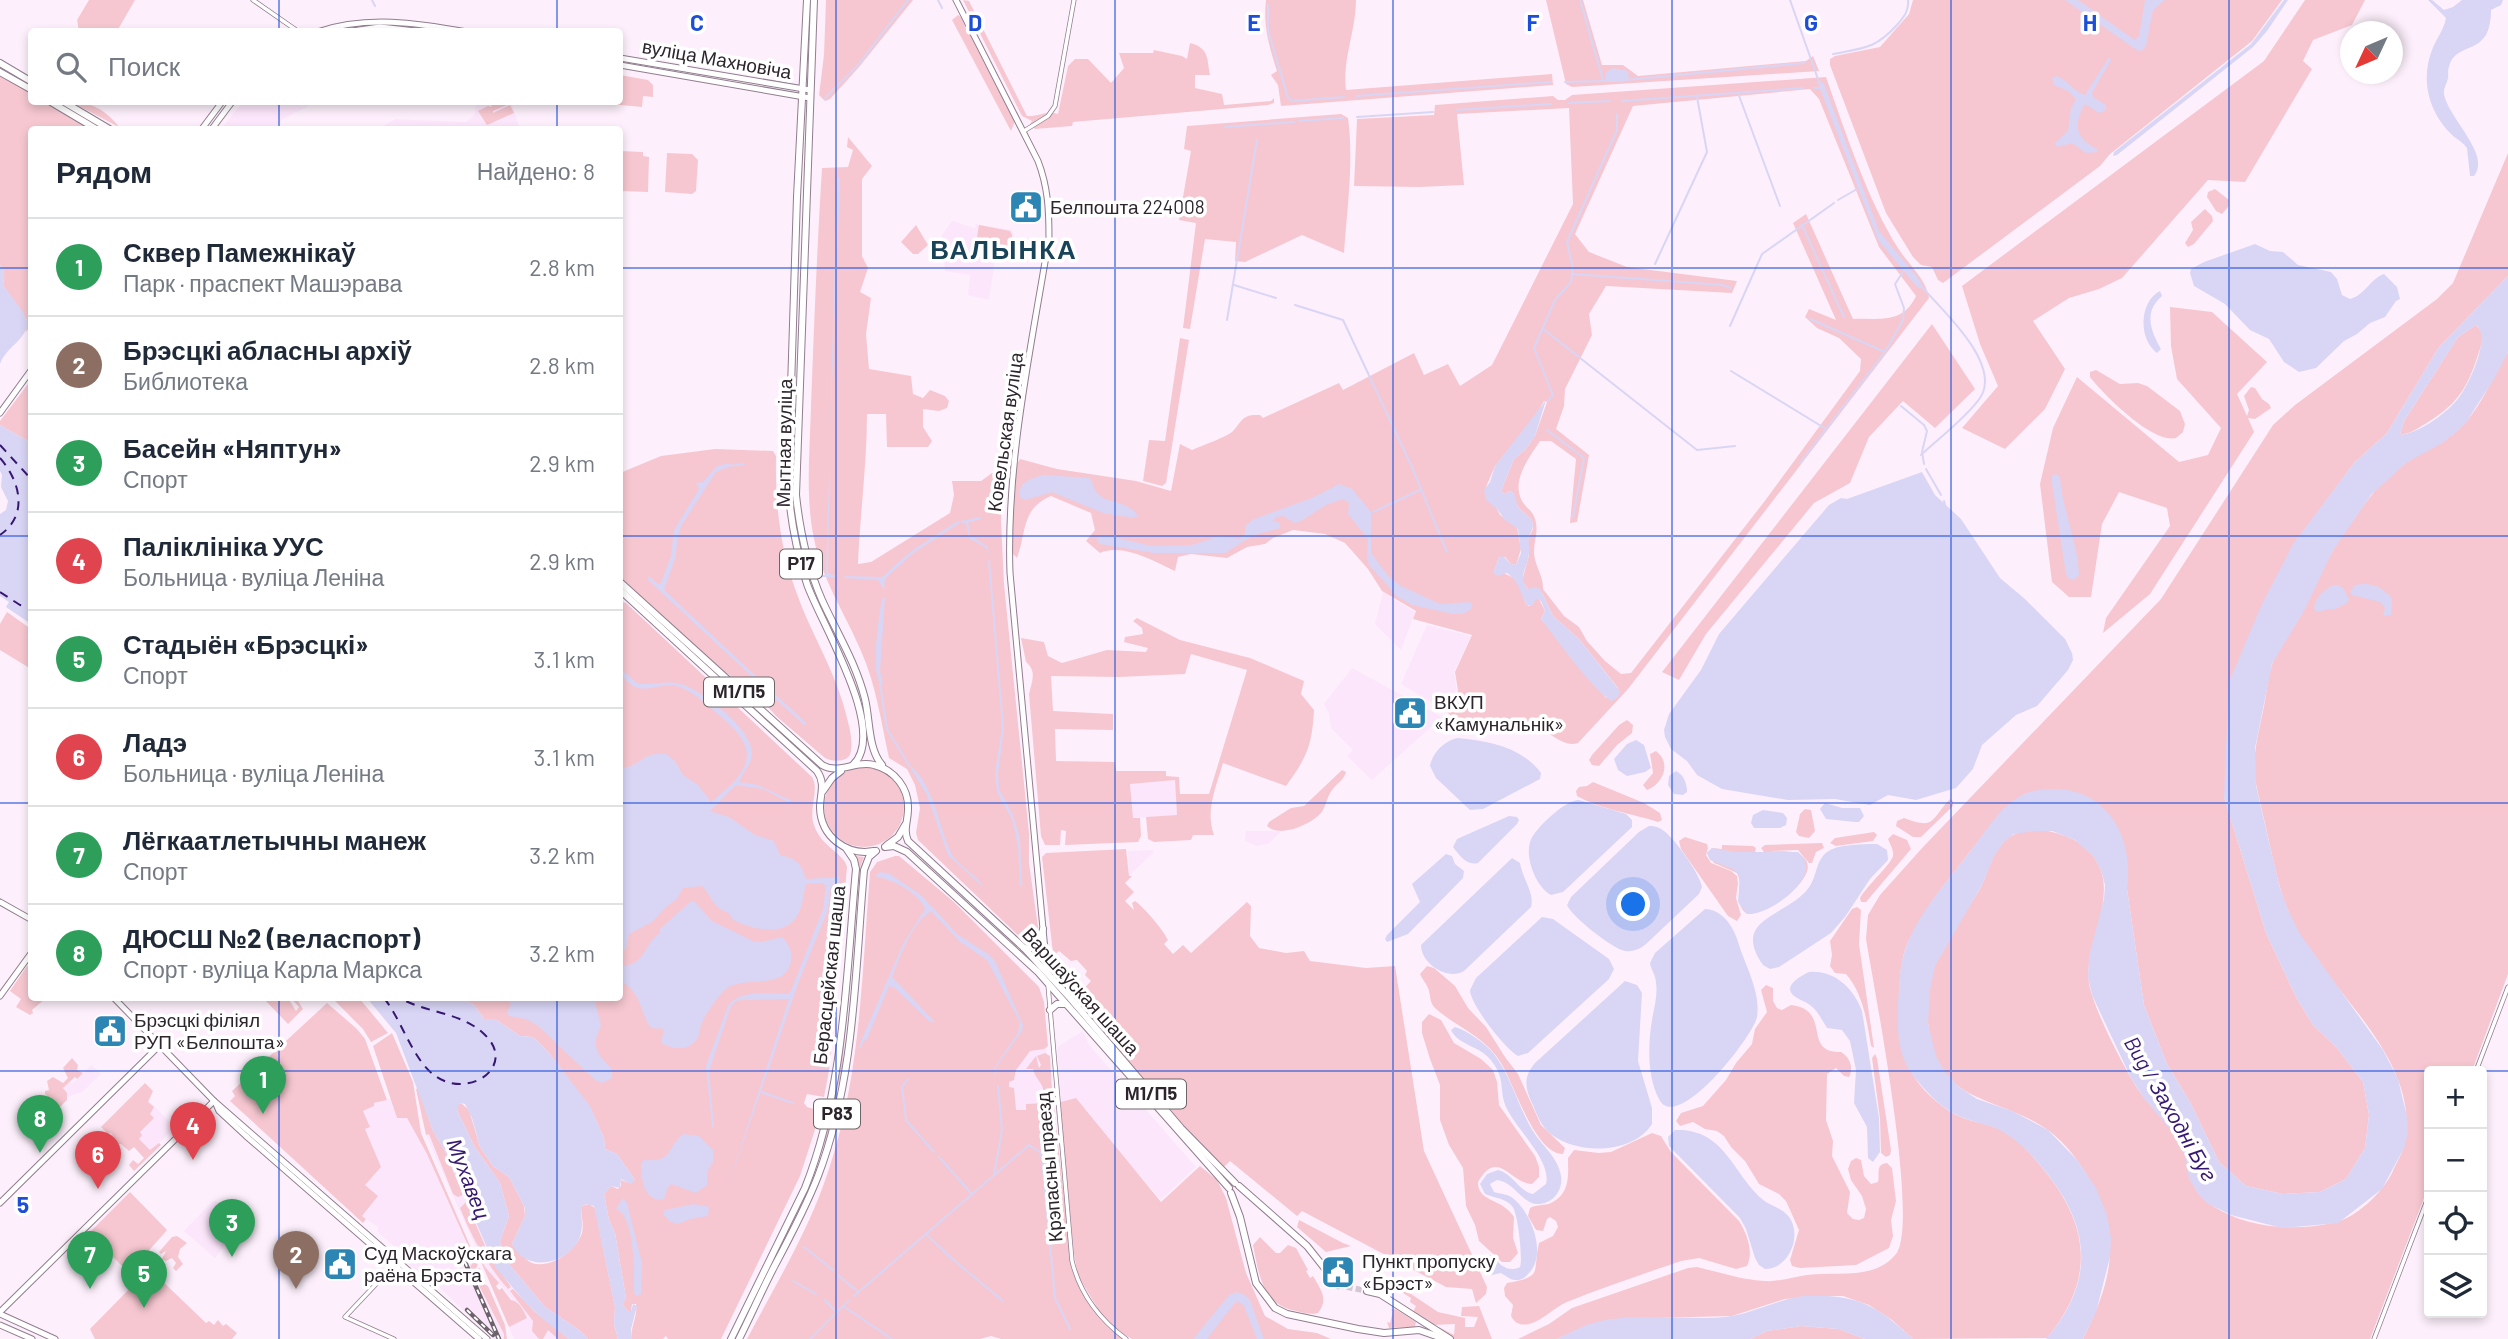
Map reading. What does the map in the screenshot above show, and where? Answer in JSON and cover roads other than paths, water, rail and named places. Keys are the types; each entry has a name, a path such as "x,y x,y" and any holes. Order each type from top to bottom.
{"highway":[{"name":"Мытная вуліца","path":"807,0 807,89"},
{"name":"Мытная вуліца","path":"814,0 806,98 789,508 796,550 808,587 844,663 859,709 863,747 861,756 853,765"},
{"path":"0,64 28,80"},
{"path":"0,72 28,88"},
{"name":"Мытная вуліца","path":"806,98 796,495 802,540 817,587 853,663 861,686 875,757 886,770"},
{"path":"62,105 92,126"},
{"path":"64,105 103,126"},
{"name":"М1/П5","path":"623,585 822,765 829,769 845,768"},
{"name":"М1/П5","path":"623,593 817,771 823,782 820,802 822,820 831,837 846,848"},
{"path":"823,792 831,778 853,765 870,764 886,770"},
{"name":"Варшаўская шаша","path":"886,770 899,781 907,797 906,837 912,846 1047,972 1110,1051 1230,1191 1240,1217 1256,1283 1275,1308 1287,1314 1357,1329 1384,1333 1419,1330 1448,1339"},
{"path":"846,848 861,852 876,851 898,837 906,823"},
{"name":"Варшаўская шаша","path":"885,847 894,846 907,852 1024,958 1065,1004 1083,1029 1110,1051 1189,1137 1237,1184 1307,1246 1338,1285"},
{"name":"Берасцейская шаша","path":"731,1339 805,1188 831,1106 839,1052 856,869 846,848"},
{"name":"Берасцейская шаша","path":"739,1339 807,1203 834,1125 844,1086 850,1042 864,870 869,857 876,851"},
{"path":"1024,948 1037,945 1043,929"},
{"path":"1024,958 1035,959 1044,945"},
{"path":"1050,1010 1057,1004 1065,1004"},
{"name":"Варшаўская шаша","path":"1367,1291 1380,1294 1448,1339"}],"main road":[{"name":"Ковельская вуліца","path":"956,0 1024,131 1045,179 1049,211 1049,238 1013,467 1009,548 1047,972"},
{"path":"331,28 377,21 443,28"},
{"name":"вуліца Махновіча","path":"623,58 807,89"},
{"name":"вуліца Махновіча","path":"623,66 806,98"},
{"path":"204,126 220,105"},
{"path":"214,126 230,105"},
{"path":"0,413 28,375"},
{"path":"0,902 28,918"},
{"path":"0,996 28,958"},
{"path":"117,1001 240,1128 487,1339"},
{"path":"0,1203 160,1045"},
{"path":"55,1339 0,1313 214,1101"},
{"path":"396,1263 479,1339"},
{"path":"0,1325 32,1339"}],"street":[{"path":"253,0 293,28"},
{"path":"1024,131 1048,116 1055,106 1074,0"},
{"name":"Крэпасны праезд","path":"1047,972 1072,1261 1080,1286 1094,1308 1126,1339"},
{"path":"2478,1066 2508,987"},
{"path":"2374,1339 2424,1208"},
{"path":"394,1339 345,1317 396,1263"}],"water":[{"path":"2065,0 2078,0 2135,40 2139,36 2145,0 2165,0 2153,10 2146,46 2138,51"},
{"path":"2284,0 2288,0 2253,47 2113,156 2114,152 2251,44"},
{"path":"2428,0 2432,0 2444,10 2462,0 2503,0 2501,5 2491,10 2489,25 2480,42 2453,59 2444,90 2447,104 2477,158 2478,167 2474,176 2470,176 2467,148 2443,125 2429,96 2428,64 2446,18"},
{"path":"2109,57 2111,60 2092,93 2093,97 2106,105 2106,110 2099,113 2085,104 2078,124 2080,135 2097,149 2097,152 2086,153 2072,143 2057,147 2055,143 2068,131 2071,108 2076,99 2068,91 2054,85 2052,78 2060,78 2085,95"},
{"path":"1613,68 1628,71 1629,78 1623,82 1606,82 1605,73"},
{"path":"1821,81 1879,231 1922,283 1920,288 1878,240 1819,86 1818,82"},
{"path":"837,179 840,179 830,434"},
{"path":"2255,244 2270,251 2283,252 2298,265 2331,272 2337,279 2342,295 2350,299 2384,274 2397,287 2400,299 2385,317 2370,323 2344,341 2316,368 2299,372 2284,362 2269,339 2250,330 2225,304 2194,286 2191,269"},
{"path":"0,265 4,272 3,285 28,323 23,335 6,353 0,364"},
{"name":"Bug / Заходні Буг","path":"2508,276 2508,352 2494,379 2465,424 2444,442 2406,463 2371,495 2332,552 2305,609 2272,664 2255,748 2256,786 2279,885 2288,910 2300,934 2383,1050 2398,1079 2407,1117 2408,1133 2404,1148 2382,1189 2338,1223 2282,1228 2231,1215 2207,1203 2189,1179 2179,1140 2143,1097 2131,1078 2092,995 2088,977 2089,956 2104,899 2105,885 2101,870 2094,857 2075,840 2052,831 2014,834 1994,856 1982,885 1935,966 1928,1024 1936,1056 1945,1072 1959,1087 1977,1099 2012,1111 2048,1130 2077,1160 2096,1188 2107,1215 2111,1238 2110,1257 2096,1312 2083,1339 2046,1339 2061,1319 2079,1278 2081,1258 2073,1217 2049,1176 2020,1144 1998,1129 1949,1111 1929,1094 1912,1074 1901,1052 1898,1026 1900,976 1908,942 1936,895 2009,804 2027,793 2047,789 2077,792 2093,799 2115,822 2127,854 2127,889 2144,1005 2167,1064 2190,1102 2219,1162 2246,1186 2283,1194 2320,1192 2346,1179 2365,1148 2369,1115 2363,1082 2337,1048 2313,1025 2296,997 2266,933 2224,797 2229,682 2262,604 2293,544 2354,463 2387,433 2439,347","holes":["2476,325 2480,331 2477,362 2457,400 2431,422 2415,431 2400,435 2404,421 2458,337"]},
{"path":"2160,291 2162,296 2152,308 2151,315 2152,329 2161,349 2157,353 2146,339 2144,321 2148,303"},
{"path":"1546,400 1535,436 1514,459 1501,491 1504,494 1511,491 1514,493 1518,507 1532,520 1523,576 1525,585 1528,589 1540,589 1553,616 1579,639 1620,691 1619,696 1612,701 1586,676 1541,619 1545,611 1541,601 1536,599 1532,606 1527,605 1512,577 1507,573 1498,576 1493,573 1499,557 1503,556 1516,565 1521,553 1518,529 1486,500 1484,490 1490,482 1495,466"},
{"path":"0,425 28,441 28,622 6,607 9,602 0,596 0,514 6,510 8,501 1,487"},
{"path":"830,442 828,573 836,576 835,578 826,577"},
{"path":"730,463 730,466 716,472 681,526 675,559 664,590 806,723 805,726 647,579 649,576 658,584 661,583 671,556 674,530 699,489 696,483 703,482 717,466"},
{"path":"1922,472 1935,495 1961,519 2000,578 2065,639 2073,660 2068,670 2037,706 2016,715 1982,745 1973,769 1956,788 1916,800 1888,795 1870,805 1835,799 1788,800 1722,789 1697,775 1687,761 1671,749 1664,730 1669,714 1701,670 1719,634 1829,505 1841,498 1847,499"},
{"path":"2056,474 2060,477 2078,563 2079,575 2074,580 2069,579 2066,574 2052,483 2052,476"},
{"path":"1044,475 1089,478 1101,497 1123,504 1138,516 1134,518 1103,513 1052,492 1025,500 1020,497 1023,484"},
{"path":"1339,484 1352,489 1371,512 1371,553 1389,577 1401,586 1440,604 1469,602 1473,605 1470,610 1453,614 1412,605 1398,597 1369,565 1368,539 1348,514 1349,503 1343,499 1326,505 1295,523 1283,516 1276,517 1273,521 1280,523 1280,528 1252,536 1225,553 1154,553 1100,544 1097,541 1099,537 1106,535 1151,546 1192,545 1220,536 1240,539 1245,534 1245,526 1254,519 1312,498"},
{"path":"980,517 982,519 968,522 970,535 987,546 989,554 985,547 970,539 966,524 961,522 912,554 885,579 884,590 878,580 844,578 882,577 910,552 956,522"},
{"path":"988,560 1004,728 998,773 999,789 1013,815 1020,839 1022,887 1018,845 1012,819 997,792 995,773 1002,727"},
{"path":"2333,585 2343,588 2349,599 2347,603 2333,610 2317,612 2314,608 2318,597"},
{"path":"2355,585 2379,588 2392,598 2391,615 2383,616 2385,608 2380,602 2352,595 2350,592"},
{"path":"885,597 881,684 876,668 876,643 882,599"},
{"path":"623,669 637,683 680,684 700,693 724,711 744,733 752,753 751,761 739,782 758,785 792,801 786,801 763,789 736,785 710,811 729,817 755,835 774,841 780,855 797,862 806,879 840,877 839,882 831,885 828,910 799,981 726,1192 789,999 742,1000 731,1006 709,1071 714,1128 706,1066 728,1006 733,1001 747,995 787,994 791,991 823,909 826,886 822,883 806,884 801,909 791,923 766,930 732,919 729,913 715,905 702,886 683,888 677,899 652,922 629,934 626,949 623,951 623,768 651,755 666,754 675,761 683,775 698,785 711,802 735,780 743,770 746,760 742,739 701,699 680,687 668,685 644,689 626,681"},
{"path":"1458,738 1481,741 1514,751 1533,764 1541,773 1540,779 1483,809 1470,810 1436,778 1430,766 1433,756 1440,748 1448,741"},
{"path":"1636,740 1644,745 1651,768 1627,776 1618,770 1614,759 1627,744"},
{"path":"908,764 929,792 953,856 983,887 948,855 927,795"},
{"path":"1676,771 1686,783 1687,792 1683,795 1674,794 1668,785 1669,776"},
{"path":"1579,800 1626,814 1632,820 1632,827 1563,892 1551,895 1541,886 1533,872 1529,856 1530,842 1551,816 1573,801"},
{"path":"1825,803 1842,808 1860,808 1864,816 1859,822 1826,819 1820,809"},
{"path":"1763,810 1783,813 1787,818 1786,825 1780,828 1754,828 1751,823 1753,815"},
{"path":"1509,816 1517,817 1517,824 1478,863 1467,861 1453,847 1457,839"},
{"path":"1649,826 1669,835 1692,866 1702,887 1699,894 1646,944 1636,950 1625,951 1611,945 1593,931 1576,917 1567,905 1571,897 1639,832"},
{"path":"1877,844 1887,850 1888,860 1870,879 1831,933 1779,967 1770,969 1763,965 1755,950 1753,938 1757,928 1764,920 1807,890 1823,856 1831,849 1842,846"},
{"path":"1712,848 1735,852 1798,852 1805,861 1805,872 1792,892 1780,901 1757,913 1747,914 1738,902 1740,877 1733,869 1710,860 1707,853"},
{"path":"1446,854 1452,856 1455,864 1464,871 1463,878 1408,934 1387,942 1387,935 1420,902 1412,884"},
{"path":"1512,858 1520,863 1531,896 1531,907 1464,971 1451,974 1436,969 1425,958 1421,945"},
{"path":"881,872 890,874 922,896 957,934 995,961 1023,1025 1022,1031 996,1067 995,1078 994,1068 1018,1033 1020,1022 987,960 959,941 931,911 912,932 892,977 935,1022 930,1022 895,988 889,986 867,1039 862,1039 903,944 925,909 917,898 904,888 876,877"},
{"path":"691,901 712,921 753,941 762,942 782,937 790,948 791,961 787,970 773,980 743,983 726,989 705,1017 696,1041 687,1047 671,1047 661,1043 664,1029 650,1026 638,999 623,983 623,966 640,958 660,933 660,929"},
{"path":"1705,909 1723,916 1735,933 1755,989 1757,1017 1742,1043 1713,1079 1681,1104 1668,1107 1659,1099 1650,1071 1650,1039 1656,988 1650,963 1655,953"},
{"path":"1542,917 1553,919 1609,959 1614,969 1609,979 1528,1053 1518,1056 1489,1026 1470,990 1476,978"},
{"path":"1809,972 1827,974 1842,982 1854,995 1862,1011 1879,1118 1880,1152 1873,1162 1868,1158 1867,1127 1854,1103 1856,1070 1850,1041 1842,1030 1827,1028 1813,1007 1791,992 1791,985"},
{"path":"1625,981 1637,985 1642,993 1638,1061 1652,1108 1652,1124 1643,1134 1619,1146 1590,1148 1563,1142 1543,1125 1528,1092 1527,1078 1535,1063"},
{"name":"Мухавец","path":"369,1001 466,1001 474,1005 484,1019 495,1019 520,1036 533,1037 549,1053 590,1106 604,1138 605,1149 617,1154 635,1180 631,1184 621,1179 620,1188 611,1186 604,1194 609,1220 615,1233 626,1298 622,1304 628,1311 631,1311 633,1304 637,1306 631,1329 632,1339 618,1339 614,1324 615,1307 594,1206 581,1206 581,1235 565,1255 556,1260 536,1262 518,1253 512,1244 525,1216 525,1208 509,1177 493,1166 480,1147 472,1118 465,1104 460,1103 457,1110 474,1146 500,1183 509,1216 500,1241 503,1257 545,1307 588,1339 569,1339 544,1320 496,1268 445,1151 433,1131 396,1033"},
{"path":"508,1001 595,1001 601,1025 596,1047 612,1069 612,1078 602,1083 595,1080 537,1025 526,1019 509,1016 507,1012 511,1004"},
{"path":"1455,1027 1476,1038 1494,1054 1528,1122 1559,1169 1561,1184 1554,1198 1539,1204 1526,1200 1504,1182 1497,1180 1490,1184 1494,1192 1509,1196 1521,1206 1535,1235 1537,1256 1534,1265 1526,1276 1519,1280 1501,1273 1492,1275 1487,1271 1486,1261 1489,1255 1493,1255 1501,1265 1508,1268 1520,1267 1520,1246 1512,1206 1485,1194 1480,1184 1487,1174 1498,1170 1508,1175 1523,1190 1533,1194 1546,1184 1544,1166 1507,1109 1495,1066 1480,1051 1454,1035 1451,1030"},
{"path":"1675,1130 1692,1131 1716,1144 1761,1198 1788,1216 1794,1228 1793,1244 1786,1259 1780,1264 1765,1269 1759,1265 1740,1218 1669,1146 1668,1137"},
{"path":"683,1134 699,1136 713,1150 707,1185 696,1193 671,1184 664,1199 652,1197 643,1183 641,1164 644,1160 665,1156"},
{"path":"623,1198 627,1203 642,1263 641,1294 638,1296 635,1295 634,1289 630,1233 627,1222 616,1209"},
{"path":"694,1204 709,1207 708,1216 677,1224 669,1221 663,1214 665,1210"},
{"path":"1237,1292 1250,1300 1264,1339 1257,1339 1244,1306 1238,1301 1207,1339 1193,1339 1229,1295"},
{"path":"1803,1296 1837,1297 1863,1303 1887,1317 1913,1339 1865,1339 1839,1329 1801,1326 1767,1331 1750,1339 1557,1339 1587,1325 1613,1319 1725,1317"}],"waterway":[{"path":"372,0 375,6"},
{"path":"825,98 858,65 908,0"},
{"path":"938,0 942,8"},
{"path":"1580,0 1603,80"},
{"path":"1790,0 1819,82"},
{"path":"1833,54 1861,49 1882,39 1904,16 1908,0"},
{"path":"1268,5 1268,30 1288,98 1293,101 1344,97"},
{"path":"1626,80 1805,63"},
{"path":"1565,82 1606,81"},
{"path":"1356,96 1551,82"},
{"path":"1622,101 1803,88"},
{"path":"1814,88 1821,88"},
{"path":"1738,93 1780,206"},
{"path":"1655,264 1707,152 1697,97"},
{"path":"1569,103 1610,101"},
{"path":"1457,110 1551,104"},
{"path":"1357,117 1433,112"},
{"path":"1548,401 1553,395 1534,348 1555,300 1571,282 1573,269 1567,242 1617,130 1617,114"},
{"path":"1299,121 1343,118"},
{"path":"1225,127 1294,122"},
{"path":"1227,320 1257,140"},
{"path":"1838,200 1857,189"},
{"path":"1730,326 1762,254 1834,203"},
{"path":"1802,225 1844,317"},
{"path":"1800,463 1885,352 1903,320 1904,308 1895,284 1905,269"},
{"path":"1573,274 1722,285 1731,288"},
{"path":"1234,285 1276,298"},
{"path":"1920,285 1954,322 1977,354 1985,384 1974,405 1921,455"},
{"path":"1295,305 1343,320 1412,467 1447,552"},
{"path":"1810,319 1885,352"},
{"path":"1542,328 1697,450 1735,446"},
{"path":"1731,371 1826,429"},
{"path":"1901,406 1924,425 1927,431 1922,452 1924,464"},
{"path":"1547,430 1584,458 1573,517"},
{"path":"729,466 744,464"},
{"path":"1926,469 1941,495"},
{"path":"1373,512 1420,490"},
{"path":"1944,501 1945,505"},
{"path":"817,576 829,576"},
{"path":"880,683 887,729 909,765"},
{"path":"860,1047 864,1038"},
{"path":"908,1079 902,1087 906,1120 934,1152"},
{"path":"994,1175 1002,1130 998,1086"},
{"path":"761,1092 793,1103"},
{"path":"854,1296 1029,1145 1040,1152 1042,1158 1055,1298 1070,1329"},
{"path":"939,1157 971,1193"},
{"path":"926,1234 1003,1301"},
{"path":"804,1247 833,1270"},
{"path":"839,1276 857,1291"},
{"path":"793,1281 816,1294"},
{"path":"825,1300 836,1312"},
{"path":"810,1339 849,1300"},
{"path":"843,1306 892,1339"}],"tunnel":[{"path":"1338,1285 1367,1291"}],"railway":[{"path":"461,1253 499,1339"},
{"path":"467,1310 493,1335"}],"place":[{"name":"Белпошта 224008","path":"1026,207"},
{"name":"ВКУП «Камунальнік»","path":"1410,713"},
{"name":"Брэсцкі філіял РУП «Белпошта»","path":"110,1031"},
{"name":"Сквер Памежнікаў","path":"263,1114"},
{"name":"ДЮСШ №2 (веласпорт)","path":"40,1153"},
{"name":"Паліклініка УУС","path":"193,1160"},
{"name":"Ладэ","path":"98,1189"},
{"name":"Басейн «Няптун»","path":"232,1257"},
{"name":"Суд Маскоўскага раёна Брэста","path":"340,1264"},
{"name":"Пункт пропуску «Брэст»","path":"1338,1272"},
{"name":"Лёгкаатлетычны манеж","path":"90,1289"},
{"name":"Брэсцкі абласны архіў","path":"296,1289"},
{"name":"Стадыён «Брэсцкі»","path":"144,1308"}],"district":[{"name":"ВАЛЫНКА","path":"1004,250"}]}
